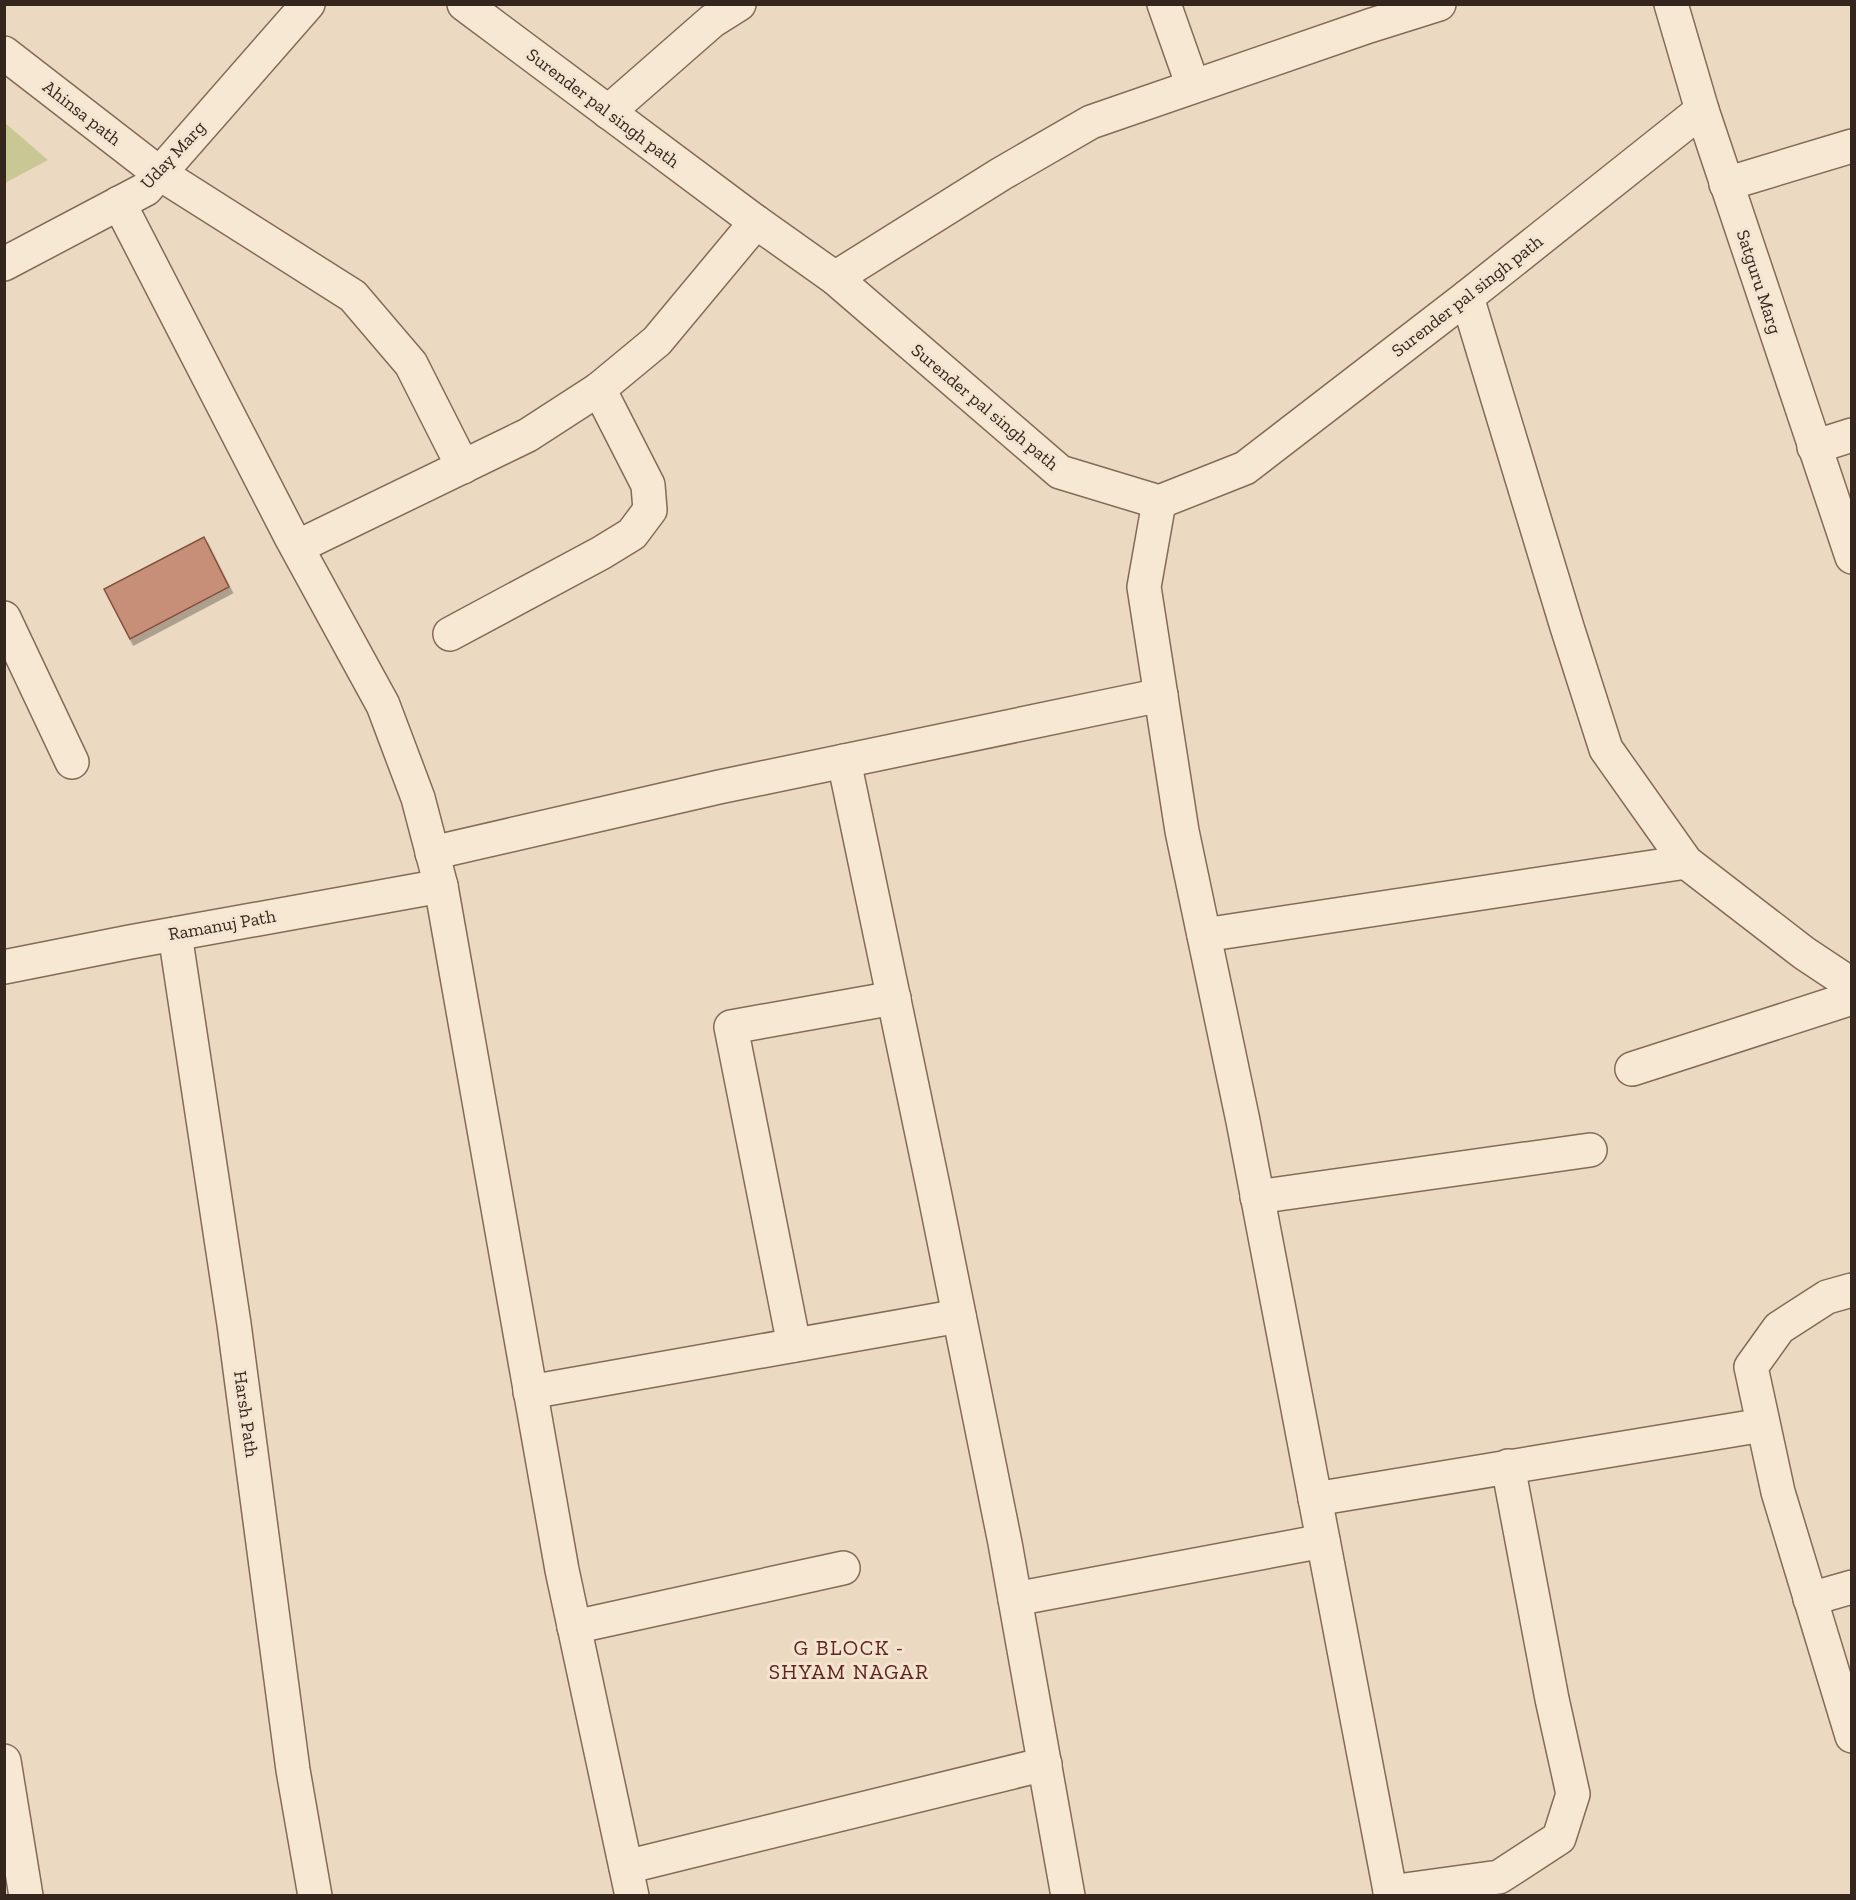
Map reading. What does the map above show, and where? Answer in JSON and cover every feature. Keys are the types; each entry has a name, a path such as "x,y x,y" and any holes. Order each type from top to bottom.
{"street":[{"name":"Uday Marg","path":"4,264 146,189 308,4"},
{"name":"Surender pal singh path","path":"464,4 756,222 835,278 1060,472 1159,502 1245,468 1467,297 1702,110"},
{"path":"608,112 712,21 739,4"},
{"path":"1164,4 1193,86"},
{"path":"835,278 1001,174 1091,122 1439,4"},
{"name":"Satguru Marg","path":"1671,4 1702,110 1851,557"},
{"name":"Ahinsa path","path":"4,53 159,172 352,296 411,364 463,467"},
{"path":"1726,183 1851,146"},
{"path":"118,203 297,547 383,705 418,798 441,886 574,1627 629,1881 1045,1764"},
{"path":"297,547 528,435 599,389 657,340 756,222"},
{"path":"1467,297 1606,749 1686,862 1804,953 1851,985"},
{"path":"450,634 632,534 650,510 648,485 599,389"},
{"path":"1814,447 1851,435"},
{"path":"1159,502 1144,587 1182,831 1257,1197 1390,1894 1499,1876 1559,1838 1573,1794 1552,1699 1508,1467"},
{"path":"5,619 72,762"},
{"path":"432,853 844,761 1161,694"},
{"path":"844,761 1015,1599 1068,1896"},
{"path":"1204,935 1686,862"},
{"name":"Ramanuj Path","path":"4,967 441,886"},
{"name":"Harsh Path","path":"175,934 234,1324 293,1770 315,1896"},
{"path":"794,1345 731,1027 894,998"},
{"path":"1632,1069 1851,998"},
{"path":"1257,1197 1590,1150"},
{"path":"1851,1290 1827,1297 1779,1328 1751,1367 1778,1492 1851,1736"},
{"path":"530,1392 959,1316"},
{"path":"1315,1499 1763,1425"},
{"path":"1015,1599 1323,1541"},
{"path":"574,1627 843,1568"},
{"path":"1810,1599 1851,1587"},
{"path":"4,1761 26,1896"}],"shaded area":[{"path":"5,123 48,160 4,183"}],"building":[{"path":"204,537 229,587 130,639 104,589"}],"district":[{"name":"G BLOCK - SHYAM NAGAR","path":"849,1659"}]}
